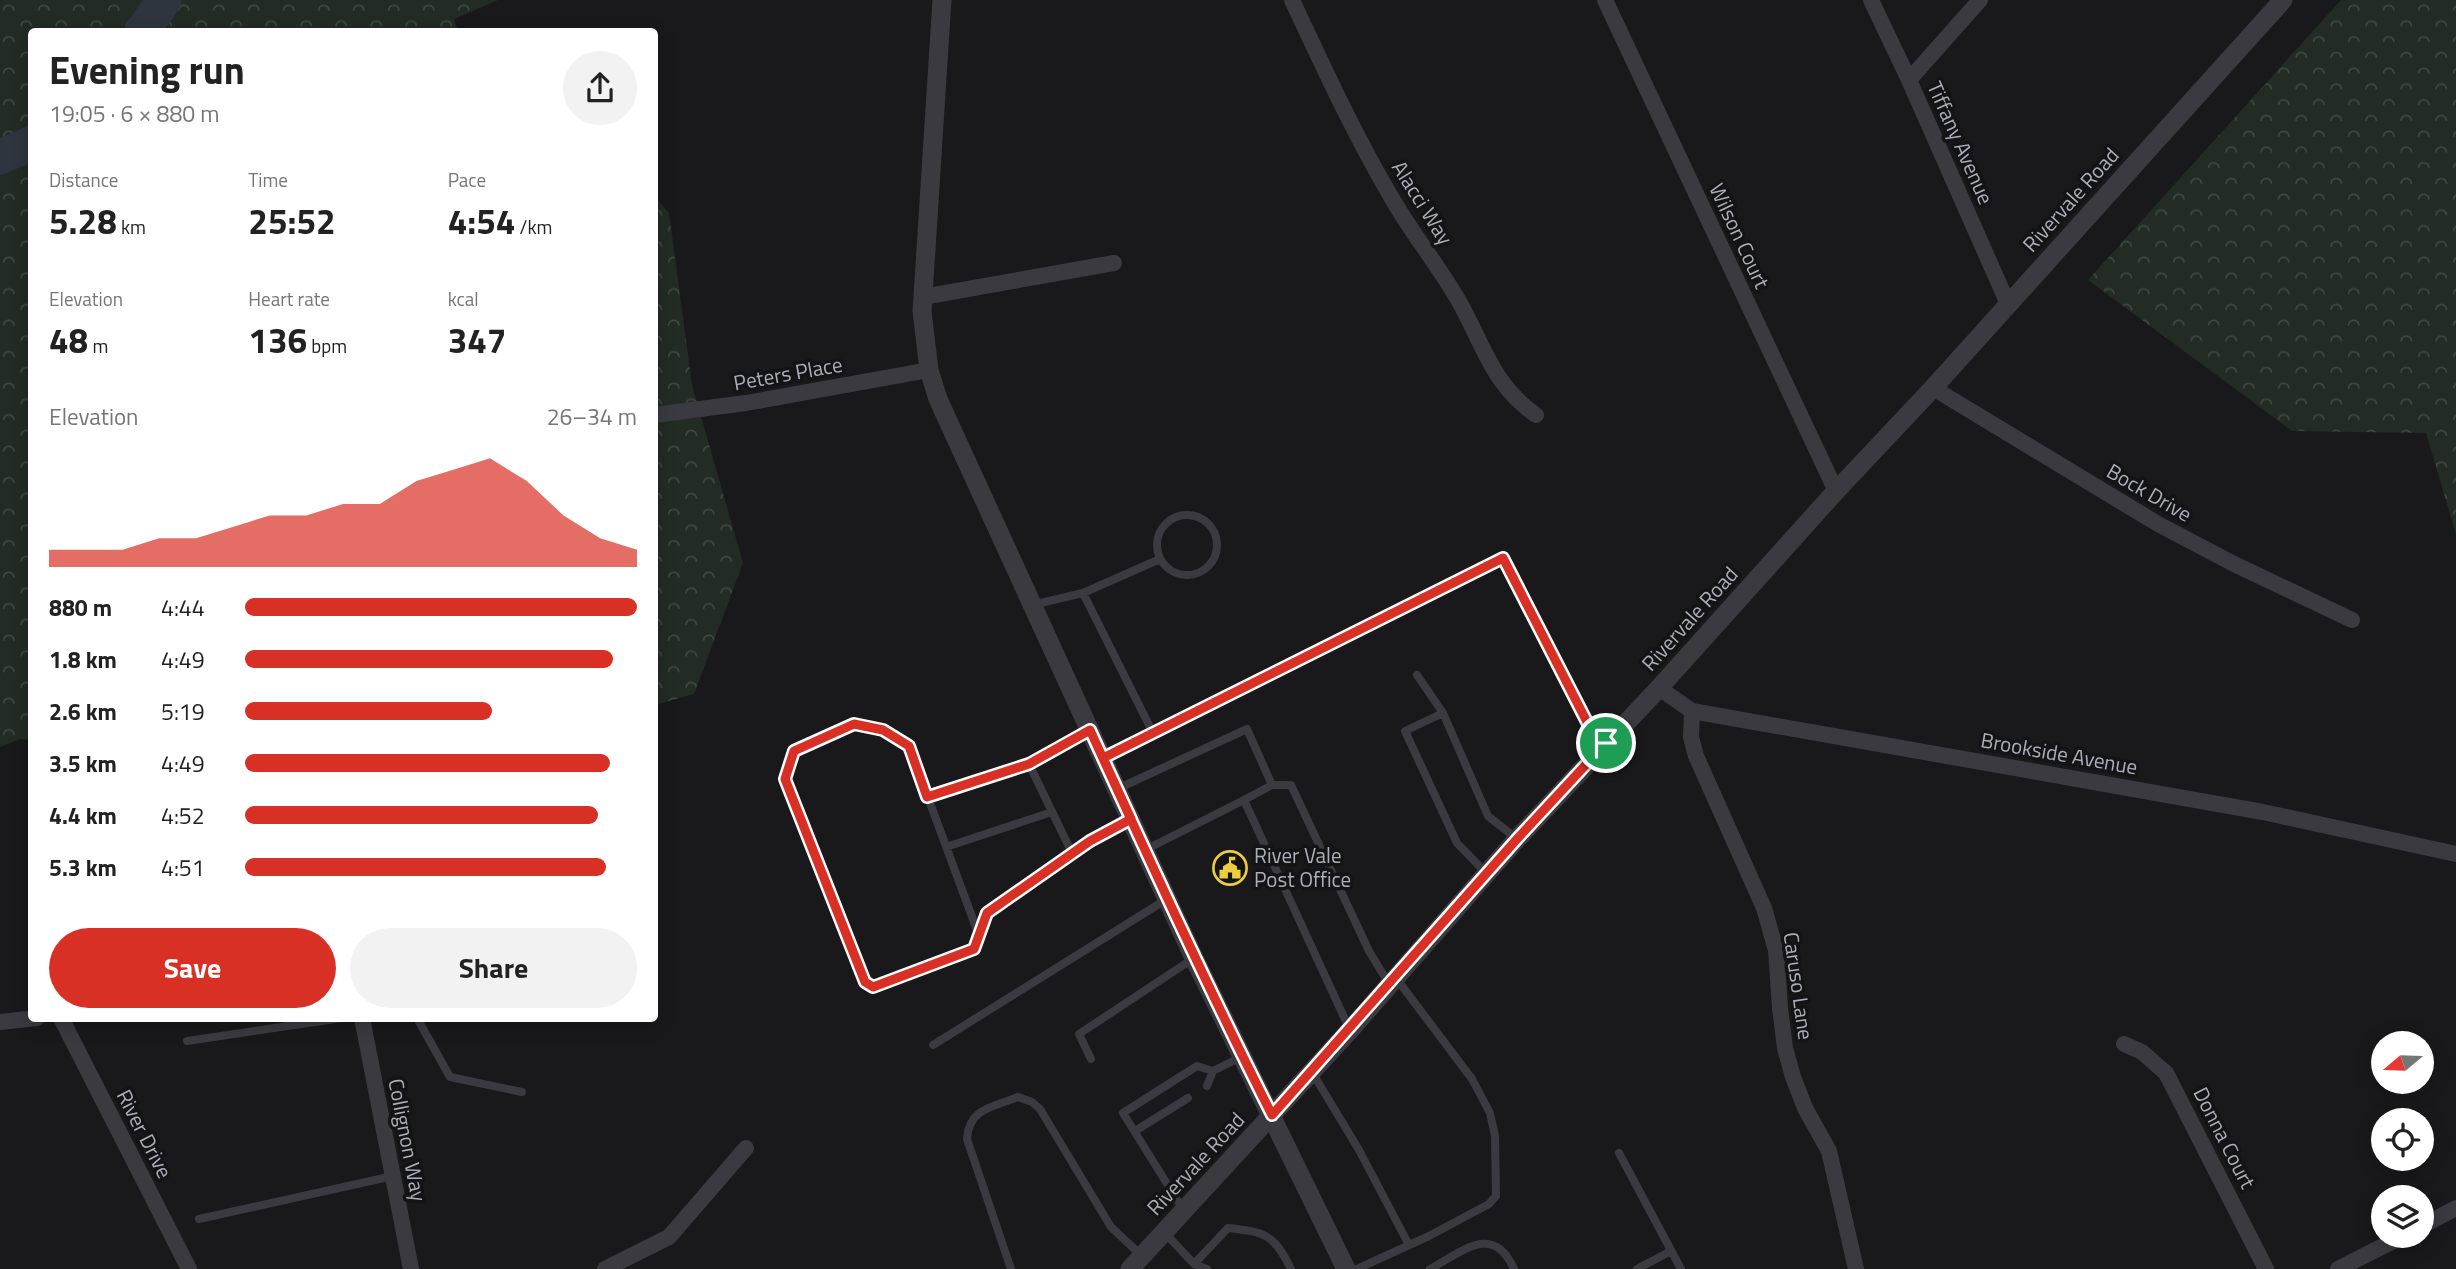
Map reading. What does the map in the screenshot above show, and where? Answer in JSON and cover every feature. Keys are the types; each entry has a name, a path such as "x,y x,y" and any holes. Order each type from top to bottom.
{"street":[{"path":"942,0 923,297 923,335 929,370 938,399 1194,958 1346,1269"},
{"name":"Alacci Way","path":"1292,0 1349,121 1391,197 1463,308 1499,379 1518,403 1536,415"},
{"name":"Wilson Court","path":"1605,0 1836,491"},
{"name":"Tiffany Avenue","path":"1871,0 2008,304"},
{"path":"1909,80 1980,0"},
{"name":"Rivervale Road","path":"1136,1262 1350,1030 1517,839 1933,388 2283,0"},
{"path":"923,297 1114,263"},
{"name":"Peters Place","path":"658,414 746,403 929,370"},
{"name":"Bock Drive","path":"1933,388 2158,524 2234,564 2352,620"},
{"name":"Brookside Avenue","path":"1659,688 1692,711 2263,812 2456,854"},
{"name":"Caruso Lane","path":"1692,711 1691,737 1696,756 1764,908 1776,950 1785,1048 1805,1108 1829,1151 1856,1269"},
{"path":"0,1022 28,1019"},
{"name":"River Drive","path":"63,1022 189,1269"},
{"name":"Collignon Way","path":"363,1022 411,1269"},
{"name":"Donna Court","path":"2124,1044 2142,1052 2166,1073 2266,1269"},
{"path":"605,1269 669,1237 746,1147"},
{"path":"2434,1220 2456,1208"},
{"path":"2338,1269 2379,1248"}],"lane":[{"path":"1178,516 1198,517 1213,531 1216,552 1207,568 1199,573 1181,575 1172,572 1160,559 1156,549 1157,538 1168,521 1178,516"},
{"path":"1103,758 1503,558 1587,722 1606,743"},
{"path":"1032,605 1083,593 1160,559"},
{"path":"1083,593 1153,733"},
{"path":"1417,675 1443,713 1488,816 1517,839"},
{"path":"1443,713 1405,731 1457,843 1487,874"},
{"path":"978,933 909,746 883,730 854,724 794,751 785,779 865,982 873,987 969,953 974,949 987,913 1090,841 1131,819"},
{"path":"1117,789 1247,729 1272,785"},
{"path":"927,797 1029,764 1090,730"},
{"path":"1029,764 1072,853"},
{"path":"1145,850 1272,785 1291,785 1369,951 1472,1079 1490,1113 1495,1136 1496,1196 1489,1204 1357,1269"},
{"path":"1244,800 1350,1030"},
{"path":"946,848 1052,812"},
{"path":"933,1045 1167,899"},
{"path":"1091,1059 1079,1034 1194,958"},
{"path":"187,1041 315,1022"},
{"path":"419,1022 450,1077 522,1092"},
{"path":"1207,1086 1213,1071 1243,1056"},
{"path":"1184,1210 1124,1113 1197,1066 1213,1071"},
{"path":"1312,1072 1359,1150 1409,1245"},
{"path":"1011,1269 967,1139 968,1124 975,1115 1018,1097 1032,1102 1040,1109 1111,1227 1136,1262"},
{"path":"1135,1131 1188,1098"},
{"path":"1619,1153 1681,1269"},
{"path":"199,1219 393,1176"},
{"path":"1194,1264 1228,1228 1268,1236 1282,1249 1291,1269"},
{"path":"1164,1232 1194,1264 1207,1269"},
{"path":"1430,1269 1471,1247 1488,1242 1506,1254 1514,1269"},
{"path":"1637,1269 1671,1251"}],"green space":[{"path":"0,0 498,0 454,19 457,28 28,28 28,740 20,739 0,747"},
{"path":"2341,0 2456,0 2456,534 2426,433 2292,431 2088,280"},
{"path":"658,201 669,213 692,385 743,563 694,694 658,704"}],"waterway":[{"path":"145,28 164,0"},
{"path":"0,157 28,145"}],"place":[{"name":"River Vale Post Office","path":"1230,868"}],"route":[{"path":"1606,743 1272,1115 1194,958 1131,819 1090,730 1029,764 927,797 909,746 883,730 854,724 794,751 785,779 865,982 873,987 969,953 974,949 987,913 1090,841 1131,819 1103,758 1503,558 1587,722 1606,743"}]}
